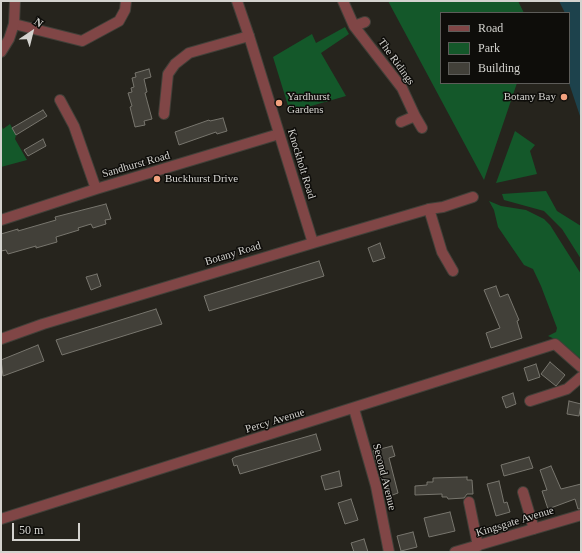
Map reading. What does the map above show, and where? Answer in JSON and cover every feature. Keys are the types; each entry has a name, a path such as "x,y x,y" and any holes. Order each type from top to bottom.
{"street":[{"path":"1,52 9,39 14,24 15,1"},
{"path":"14,24 82,40 119,21 125,10 126,1"},
{"name":"Knockholt Road","path":"237,1 313,243"},
{"name":"The Ridings","path":"343,1 354,26 402,88 422,128"},
{"path":"354,26 365,22"},
{"path":"164,114 168,74 175,64 189,53 249,36"},
{"path":"60,100 74,126 96,189"},
{"path":"402,122 415,116"},
{"name":"Sandhurst Road","path":"1,220 96,189 279,134"},
{"name":"Botany Road","path":"1,339 43,324 313,243 429,209 443,207 473,197"},
{"path":"429,209 442,252 453,271"},
{"name":"Percy Avenue","path":"1,519 354,409 554,344 581,367"},
{"path":"530,401 567,389 581,377"},
{"name":"Second Avenue","path":"354,409 376,486 389,552"},
{"path":"523,490 534,529"},
{"path":"469,502 478,546"},
{"name":"Kingsgate Avenue","path":"455,552 581,515"}],"green space":[{"path":"388,1 518,1 524,12 440,12 440,84 517,84 484,180"},
{"path":"345,27 349,34 321,53 346,96 290,112 273,57 312,34 316,43"},
{"path":"10,124 16,135 15,139 27,160 1,167 1,125 3,129"},
{"path":"515,131 535,145 530,151 537,174 496,183"},
{"path":"546,191 557,211 581,226 581,259 562,229 544,211 504,200 502,194"},
{"path":"489,201 501,206 526,210 544,219 550,225 581,274 581,359 559,341 548,336 556,332 557,328 541,286 533,269 524,265 498,227 494,210"}],"water":[{"path":"559,1 581,1 581,119 569,84 570,12 564,12"}],"building":[{"path":"149,69 151,77 144,79 147,92 145,93 152,119 144,121 145,125 135,127 130,107 132,106 128,93 132,92 131,88 134,87 132,78 136,77 135,73"},
{"path":"43,110 47,116 16,135 12,128"},
{"path":"223,118 227,131 217,134 216,132 179,145 175,132 209,120"},
{"path":"43,139 46,146 28,156 24,150"},
{"path":"106,204 111,219 105,220 106,224 93,228 91,224 78,228 79,230 56,237 57,242 36,248 36,246 8,254 6,250 1,251 1,234 18,229 18,231 56,220 55,217"},
{"path":"380,243 385,258 373,262 368,248"},
{"path":"319,261 324,276 209,311 204,296"},
{"path":"97,274 101,286 91,290 86,277"},
{"path":"496,286 500,297 508,294 519,320 517,321 522,338 491,348 486,333 500,328 484,290"},
{"path":"156,309 162,324 62,355 56,340"},
{"path":"38,345 44,361 3,376 1,360"},
{"path":"550,362 565,375 556,386 541,374"},
{"path":"536,364 540,377 528,381 524,368"},
{"path":"513,393 516,404 506,408 502,397"},
{"path":"569,401 581,404 579,416 567,414"},
{"path":"316,434 321,450 240,474 237,465 234,466 232,459 235,457"},
{"path":"392,446 395,456 389,458 398,493 387,497 373,451"},
{"path":"529,457 533,468 504,476 501,465"},
{"path":"551,466 561,489 581,484 581,509 578,509 575,499 548,509 542,491 547,490 540,470"},
{"path":"339,471 342,486 325,490 321,476"},
{"path":"467,477 467,480 472,480 473,494 467,494 464,498 448,499 447,497 442,497 442,494 415,495 415,486 427,485 427,482 433,482 433,478"},
{"path":"499,481 504,503 507,502 510,512 496,516 487,484"},
{"path":"351,499 358,520 345,524 338,503"},
{"path":"450,512 455,531 429,537 424,518"},
{"path":"413,532 417,547 401,551 397,536"},
{"path":"364,539 368,552 354,552 351,543"}],"place":[{"name":"Botany Bay","path":"564,97"},
{"name":"Yardhurst Gardens","path":"279,103"},
{"name":"Buckhurst Drive","path":"157,179"}]}
